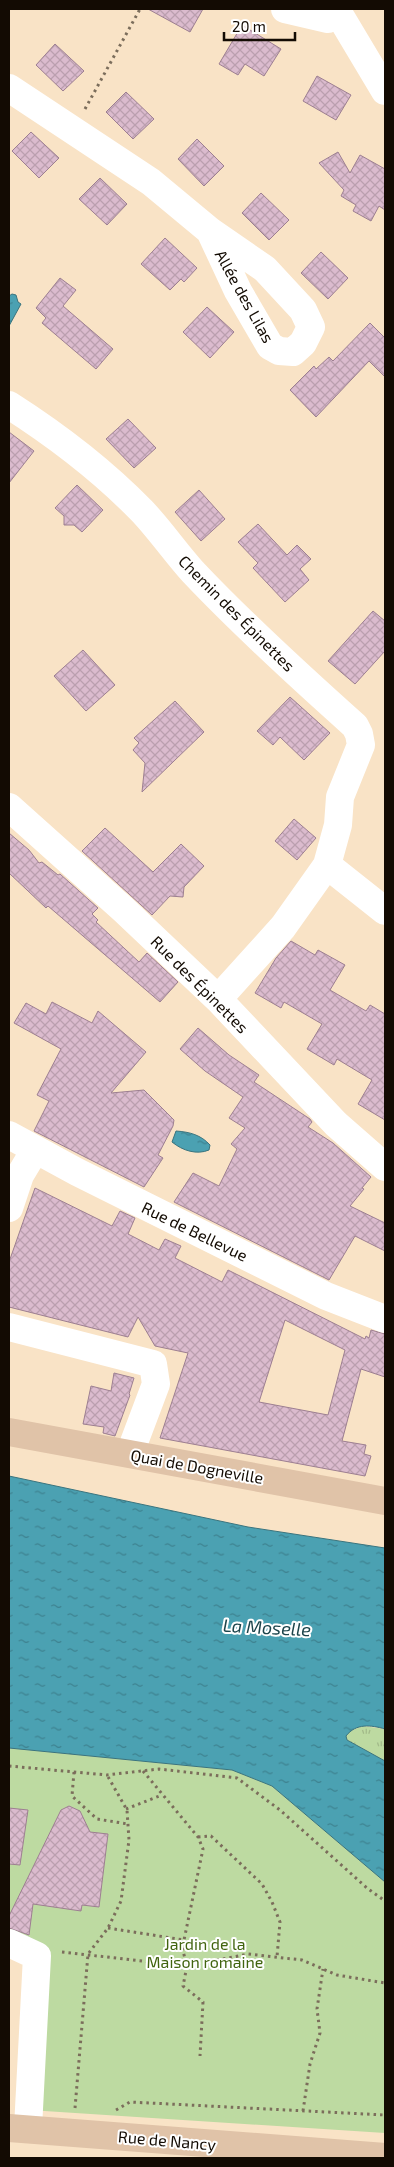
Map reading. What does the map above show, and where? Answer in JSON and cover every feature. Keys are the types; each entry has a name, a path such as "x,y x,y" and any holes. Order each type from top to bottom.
{"main road":[{"name":"Quai de Dogneville","path":"9,1432 385,1501"},
{"name":"Rue de Nancy","path":"18,2128 385,2157"}],"street":[{"path":"285,9 328,19 338,11 385,92"},
{"name":"Allée des Lilas","path":"9,88 74,129 151,182 210,231"},
{"name":"Chemin des Épinettes","path":"9,405 82,457 142,511 192,571 290,668 355,726 359,734 361,745 340,797 338,825 327,865 283,927 218,999"},
{"name":"Rue des Épinettes","path":"9,807 124,910 218,999 336,1124 385,1167"},
{"path":"327,865 385,911"},
{"name":"Rue de Bellevue","path":"9,1135 35,1150 326,1296 385,1319"},
{"path":"9,1208 20,1176 35,1150"},
{"path":"9,1327 153,1364 156,1384 130,1453"},
{"path":"9,1943 36,1956 18,2128"}],"path":[{"path":"74,129 140,9"},
{"path":"9,1766 107,1775 159,1769 237,1778 280,1810 367,1888 385,1901"},
{"path":"143,1771 198,1837 203,1849 183,1950 187,1966 183,1986 203,2002 200,2056"},
{"path":"74,1772 72,1796 97,1819 128,1824"},
{"path":"73,2132 88,1954 108,1928 121,1901 129,1840 126,1809 107,1775"},
{"path":"126,1809 162,1795"},
{"path":"198,1837 211,1836 262,1884 280,1922 277,1957"},
{"path":"108,1928 184,1940"},
{"path":"36,1956 49,1951 187,1966 248,1954 302,1960 337,1975 385,1983"},
{"path":"303,2111 310,2064 320,2033 317,2009 322,1969"},
{"path":"109,2114 130,2102 385,2115"}],"green space":[{"path":"363,1726 385,1729 385,1761 347,1740 346,1736 350,1731"},
{"name":"Jardin de la Maison romaine","path":"9,1748 232,1770 272,1786 385,1882 385,2133 29,2110 37,1956 9,1943"}],"water":[{"path":"12,294 16,295 18,302 21,304 9,326 9,296"},
{"path":"176,1131 199,1136 210,1145 209,1150 195,1152 181,1148 172,1142"},
{"name":"La Moselle","path":"9,1476 248,1527 385,1548 385,1729 364,1726 354,1729 346,1736 347,1740 385,1761 385,1882 272,1786 232,1770 9,1748"}],"building":[{"path":"148,9 203,9 190,32"},
{"path":"242,25 281,49 264,76 245,64 238,75 219,64"},
{"path":"55,44 84,71 63,91 36,65"},
{"path":"317,76 351,95 336,120 303,101"},
{"path":"126,92 154,119 133,139 106,112"},
{"path":"31,132 59,158 39,178 12,151"},
{"path":"197,139 224,166 204,186 178,159"},
{"path":"338,152 350,173 360,155 385,169 385,210 379,206 371,221 353,211 356,205 341,196 344,190 319,163"},
{"path":"100,178 127,204 107,225 79,199"},
{"path":"261,193 289,220 269,240 242,213"},
{"path":"165,238 197,268 184,282 181,279 170,290 141,264"},
{"path":"321,252 348,278 328,299 301,273"},
{"path":"60,278 76,290 63,306 113,349 96,369 42,323 46,318 36,308"},
{"path":"207,307 234,332 210,358 183,332"},
{"path":"370,323 385,338 385,377 369,361 316,417 290,390 314,366 316,369 329,357 333,361"},
{"path":"128,419 156,448 134,468 106,439"},
{"path":"9,432 34,451 9,483"},
{"path":"77,485 103,510 82,532 74,525 64,525 64,516 55,508"},
{"path":"199,490 225,519 201,541 175,512"},
{"path":"258,524 287,555 297,545 311,559 300,569 309,580 285,602 253,568 258,563 238,542"},
{"path":"373,611 385,621 385,651 355,684 328,661"},
{"path":"83,650 115,685 86,711 54,676"},
{"path":"290,697 330,733 304,760 280,737 273,745 257,731"},
{"path":"175,701 204,732 142,792 145,763 133,750 139,743 134,738"},
{"path":"294,819 316,838 297,860 275,841"},
{"path":"105,828 153,872 181,844 204,866 184,887 183,897 170,896 152,915 82,851"},
{"path":"9,833 29,850 39,863 42,862 58,875 60,874 98,908 92,914 98,920 96,922 139,962 147,953 178,982 160,1002 48,906 46,908 9,873"},
{"path":"291,941 315,955 318,950 345,965 330,990 366,1011 370,1005 385,1014 385,1120 358,1104 372,1080 337,1059 334,1065 307,1049 322,1024 284,1002 281,1008 255,993 276,958"},
{"path":"52,1002 92,1023 98,1011 146,1052 111,1093 144,1090 174,1120 173,1126 158,1155 163,1158 144,1187 34,1131 49,1101 37,1095 61,1049 14,1023 26,1003 46,1014"},
{"path":"198,1028 229,1055 259,1075 254,1082 310,1119 312,1122 308,1127 333,1143 371,1177 350,1206 385,1223 385,1251 355,1236 329,1280 174,1202 193,1173 219,1186 237,1149 231,1144 245,1128 229,1118 243,1097 205,1071 180,1049"},
{"path":"35,1188 112,1226 120,1211 135,1218 128,1234 159,1250 165,1239 181,1246 175,1258 222,1282 228,1270 365,1339 366,1336 369,1338 371,1330 385,1334 385,1377 361,1369 342,1441 366,1445 364,1454 371,1456 365,1476 160,1438 188,1353 155,1346 138,1317 128,1337 9,1307 9,1262","holes":["285,1320 345,1350 328,1415 259,1402"]},
{"path":"114,1373 134,1378 115,1436 103,1433 104,1427 83,1424 91,1386 111,1391"},
{"path":"69,1806 80,1811 90,1832 108,1834 99,1907 82,1905 81,1911 33,1904 29,1935 9,1928 9,1916 61,1810"},
{"path":"9,1808 28,1810 20,1865 9,1864"}]}
